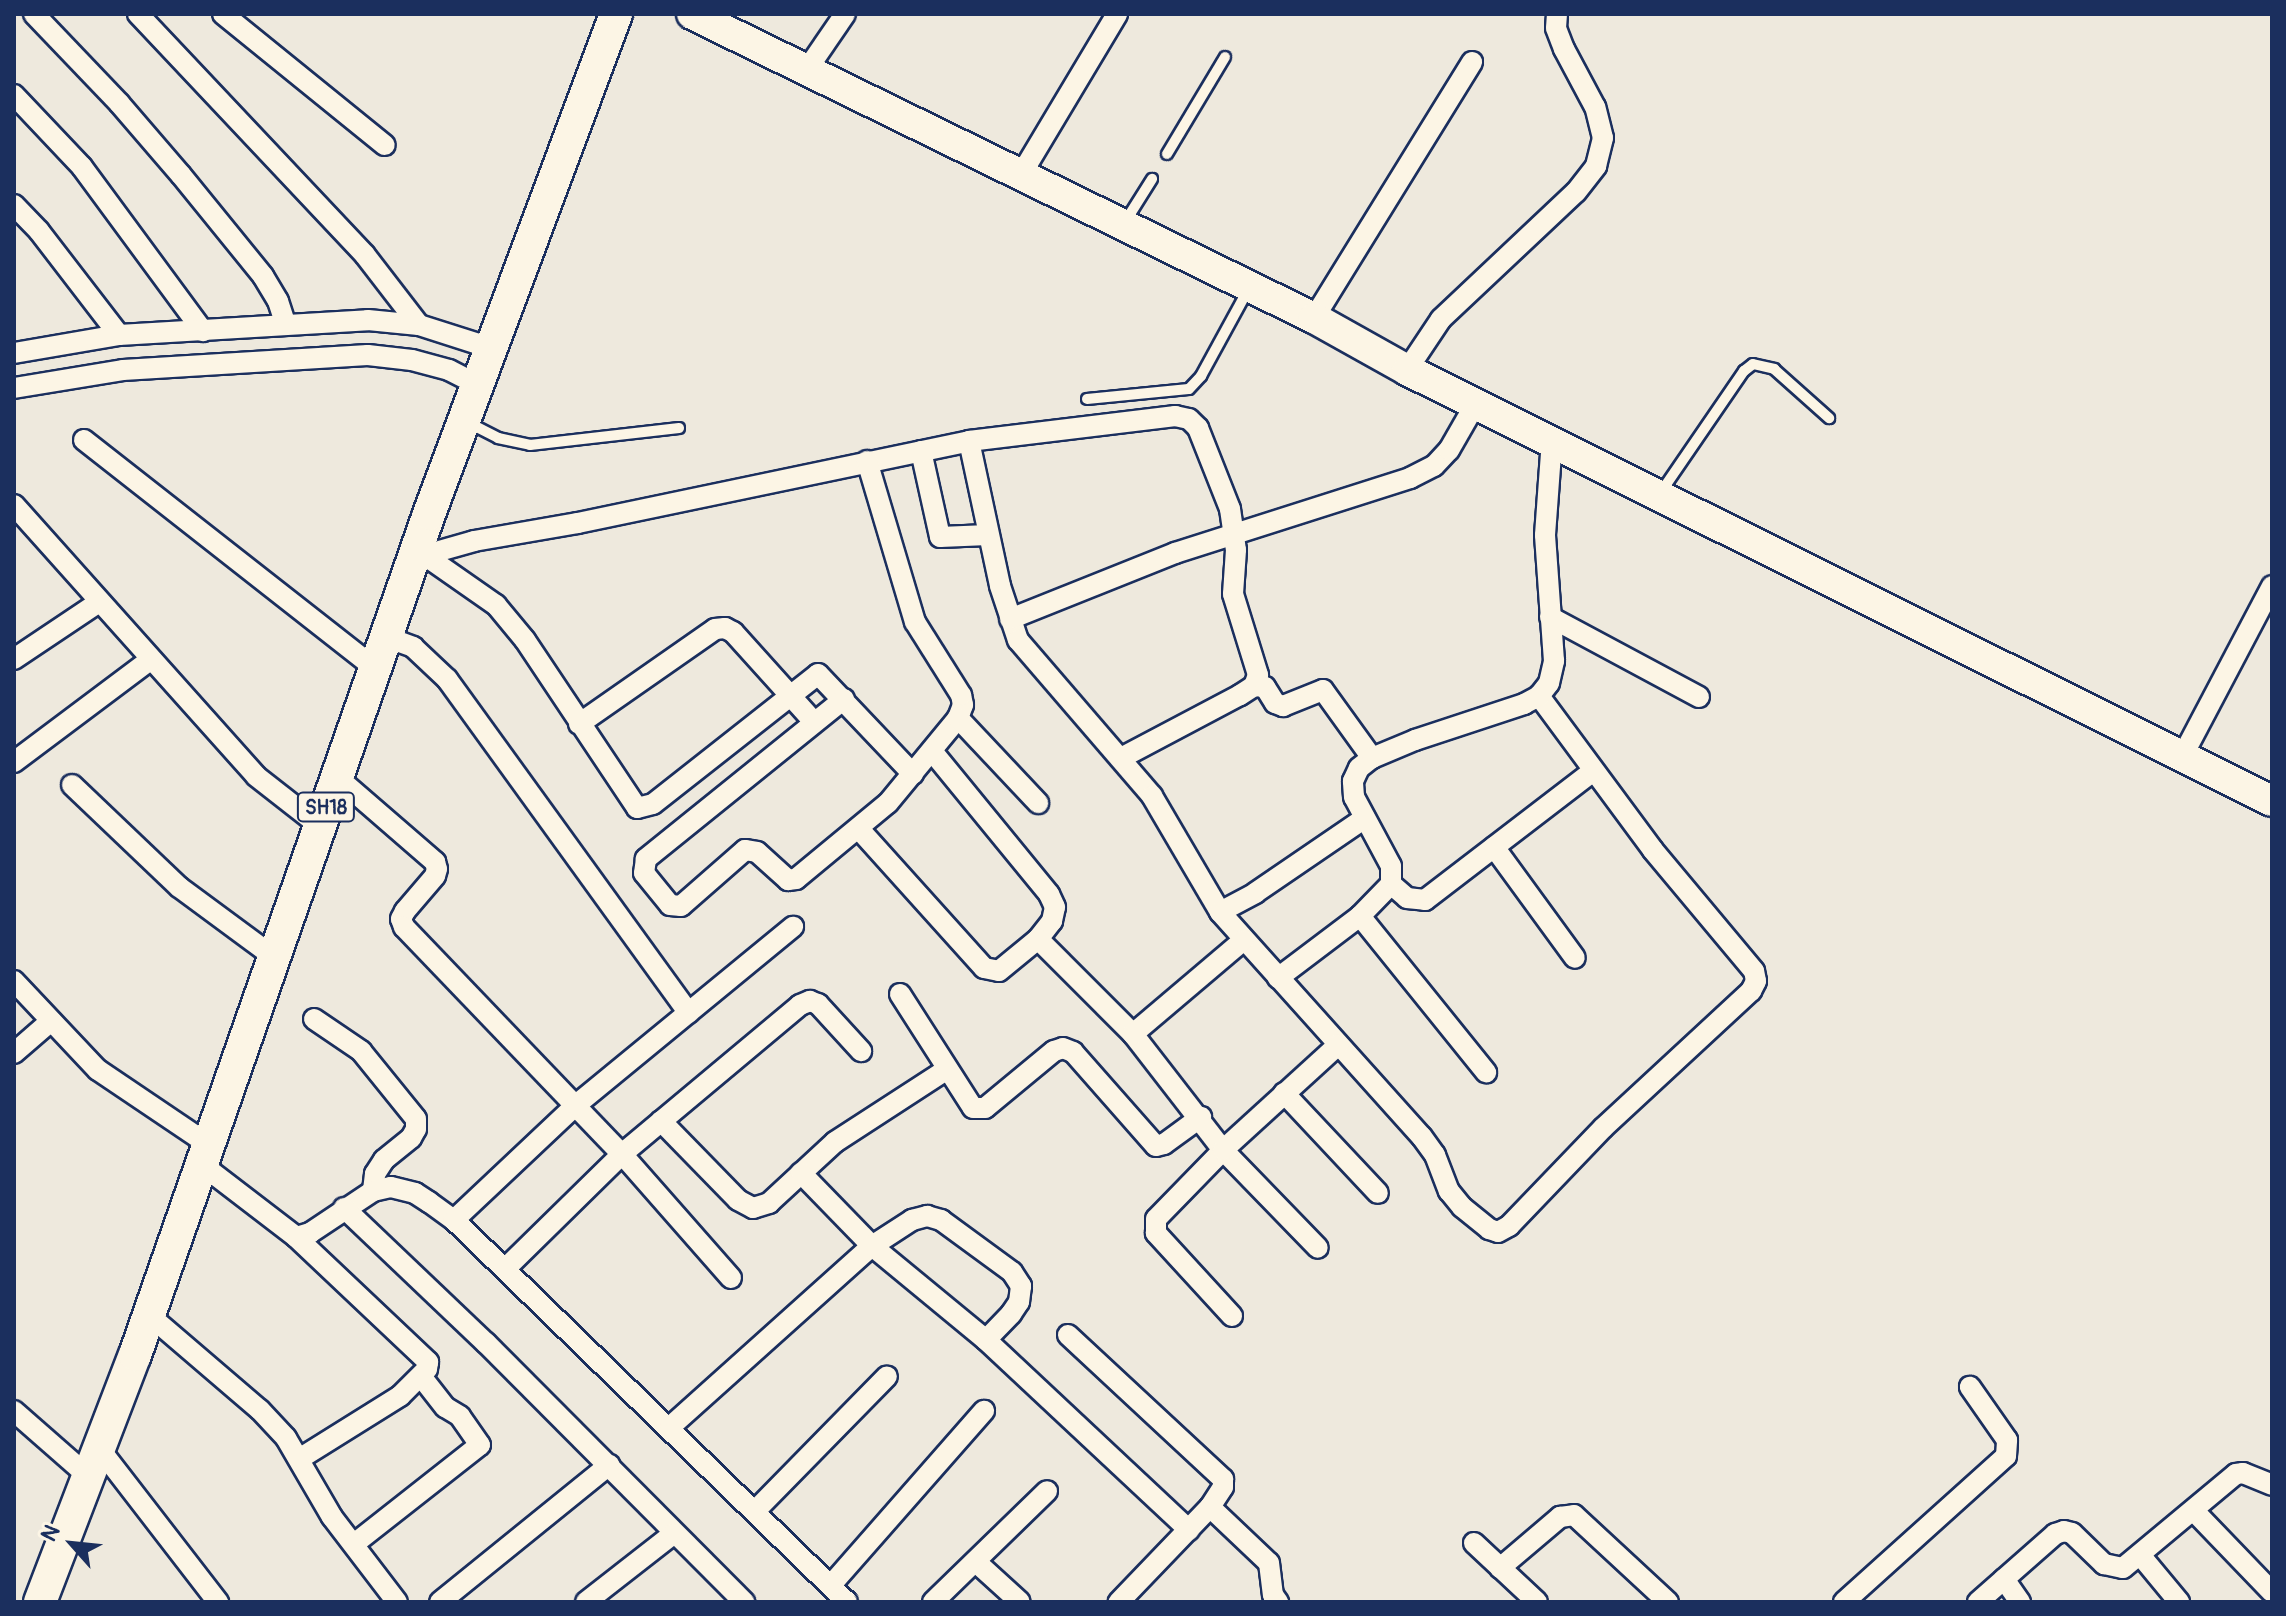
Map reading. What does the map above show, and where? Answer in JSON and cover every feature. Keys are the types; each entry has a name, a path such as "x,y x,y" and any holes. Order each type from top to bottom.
{"main road":[{"name":"SH18","path":"40,1602 149,1315 386,637 420,552 477,384 616,14"}],"street":[{"path":"34,14 181,175 263,276 278,301 286,325"},
{"path":"138,14 365,255 419,325"},
{"path":"223,14 385,145"},
{"path":"692,14 1250,286 1407,370 2272,801"},
{"path":"806,71 845,14"},
{"path":"1407,370 1441,319 1576,192 1596,166 1603,138 1599,122 1595,107 1564,49 1556,28 1557,14"},
{"path":"1022,173 1114,15"},
{"path":"1314,318 1472,62"},
{"path":"14,95 82,167 203,331"},
{"path":"14,205 49,242 119,335"},
{"path":"14,353 119,335 368,320 419,325 491,348"},
{"path":"14,388 123,370 368,355 412,360 449,370 477,384"},
{"path":"1010,619 1117,574 1235,532 1410,478 1434,466 1449,450 1476,403"},
{"path":"420,552 578,523 969,441 1175,416 1189,419 1198,428 1235,532 1233,594 1257,662 1258,675 1254,686"},
{"path":"84,440 375,668"},
{"path":"1278,978 1360,916 1391,884 1391,866 1354,797 1353,781 1359,768 1372,758 1539,696 1549,683 1554,661 1545,535 1552,440"},
{"path":"969,441 988,535 1018,640 1036,666 1152,796 1220,912 1422,1137 1435,1155 1449,1191 1462,1207 1489,1229 1498,1232 1509,1226 1686,1048 1751,991 1756,981 1754,971 1662,862 1539,696"},
{"path":"921,451 940,537 988,535"},
{"path":"844,699 646,859 644,873 677,908 745,850 757,852 788,880 796,879 859,829 913,774 958,718 963,705 961,695 915,622 867,461"},
{"path":"14,505 256,776 320,826"},
{"path":"420,552 496,605 525,640 631,803 645,809 818,674 913,774"},
{"path":"2183,755 2272,586"},
{"path":"14,659 99,602"},
{"path":"1550,617 1699,697"},
{"path":"579,724 715,629 725,628 733,632 814,722"},
{"path":"386,637 413,647 447,679 689,1013"},
{"path":"14,762 150,660"},
{"path":"1121,758 1254,686 1265,687 1275,703 1283,706 1323,690 1372,758"},
{"path":"958,718 1038,803"},
{"path":"859,829 984,968 999,971 1038,939 1052,921 1055,907 1049,894 932,751"},
{"path":"1391,884 1407,898 1425,900 1593,771"},
{"path":"337,777 435,862 435,876 401,919 404,927 622,1154 731,1278"},
{"path":"72,785 179,887 274,957"},
{"path":"1220,912 1255,893 1365,818"},
{"path":"1494,847 1575,958"},
{"path":"1360,916 1486,1072"},
{"path":"454,1220 576,1105 793,927"},
{"path":"1038,939 1133,1034 1201,1117 1223,1150 1318,1248"},
{"path":"1133,1034 1244,940"},
{"path":"14,981 98,1070 205,1154 424,1354 428,1362 421,1376 370,1417 299,1459"},
{"path":"900,994 968,1103 979,1110 1054,1051 1063,1048 1073,1052 1156,1146 1164,1144 1201,1117"},
{"path":"505,1269 622,1154 800,1005 810,1001 818,1004 861,1051"},
{"path":"314,1019 361,1051 416,1119 411,1138 384,1160 375,1174 373,1191"},
{"path":"14,1053 51,1021"},
{"path":"1232,1316 1154,1227 1156,1219 1223,1150 1338,1045"},
{"path":"661,1121 738,1200 753,1208 769,1203 835,1142 883,1108 946,1070"},
{"path":"1284,1093 1378,1193"},
{"path":"801,1173 872,1246 986,1340 1189,1530"},
{"path":"296,1237 310,1233 373,1191 391,1187 415,1193 454,1220 756,1510 847,1602"},
{"path":"344,1208 609,1465 673,1534 744,1602"},
{"path":"670,1427 872,1246 912,1220 927,1216 956,1230 1001,1263 1021,1286 1019,1302 986,1340"},
{"path":"149,1315 260,1410 299,1459 314,1489 397,1602"},
{"path":"1068,1335 1219,1471 1223,1487 1210,1507 1119,1602"},
{"path":"354,1544 480,1445 460,1416 445,1407 421,1376"},
{"path":"756,1510 887,1376"},
{"path":"1844,1602 2006,1456 2007,1440 1970,1387"},
{"path":"14,1411 94,1462 218,1602"},
{"path":"831,1585 984,1411"},
{"path":"440,1602 609,1465"},
{"path":"1978,1602 2055,1534 2064,1531 2072,1533 2114,1569 2123,1568 2236,1474 2243,1473 2272,1485"},
{"path":"933,1602 1047,1491"},
{"path":"1210,1507 1269,1563 1273,1595 1278,1602"},
{"path":"2194,1511 2272,1592"},
{"path":"1500,1568 1560,1517 1574,1515 1668,1602"},
{"path":"586,1602 673,1534"},
{"path":"1474,1543 1537,1602"},
{"path":"2141,1556 2179,1602"},
{"path":"976,1562 1020,1602"},
{"path":"2004,1579 2020,1602"}],"lane":[{"path":"1167,154 1225,57"},
{"path":"1124,224 1152,179"},
{"path":"1087,399 1189,389 1201,376 1250,286"},
{"path":"1660,494 1744,371 1753,364 1774,369 1829,418"},
{"path":"464,420 498,438 530,445 679,428"}]}
